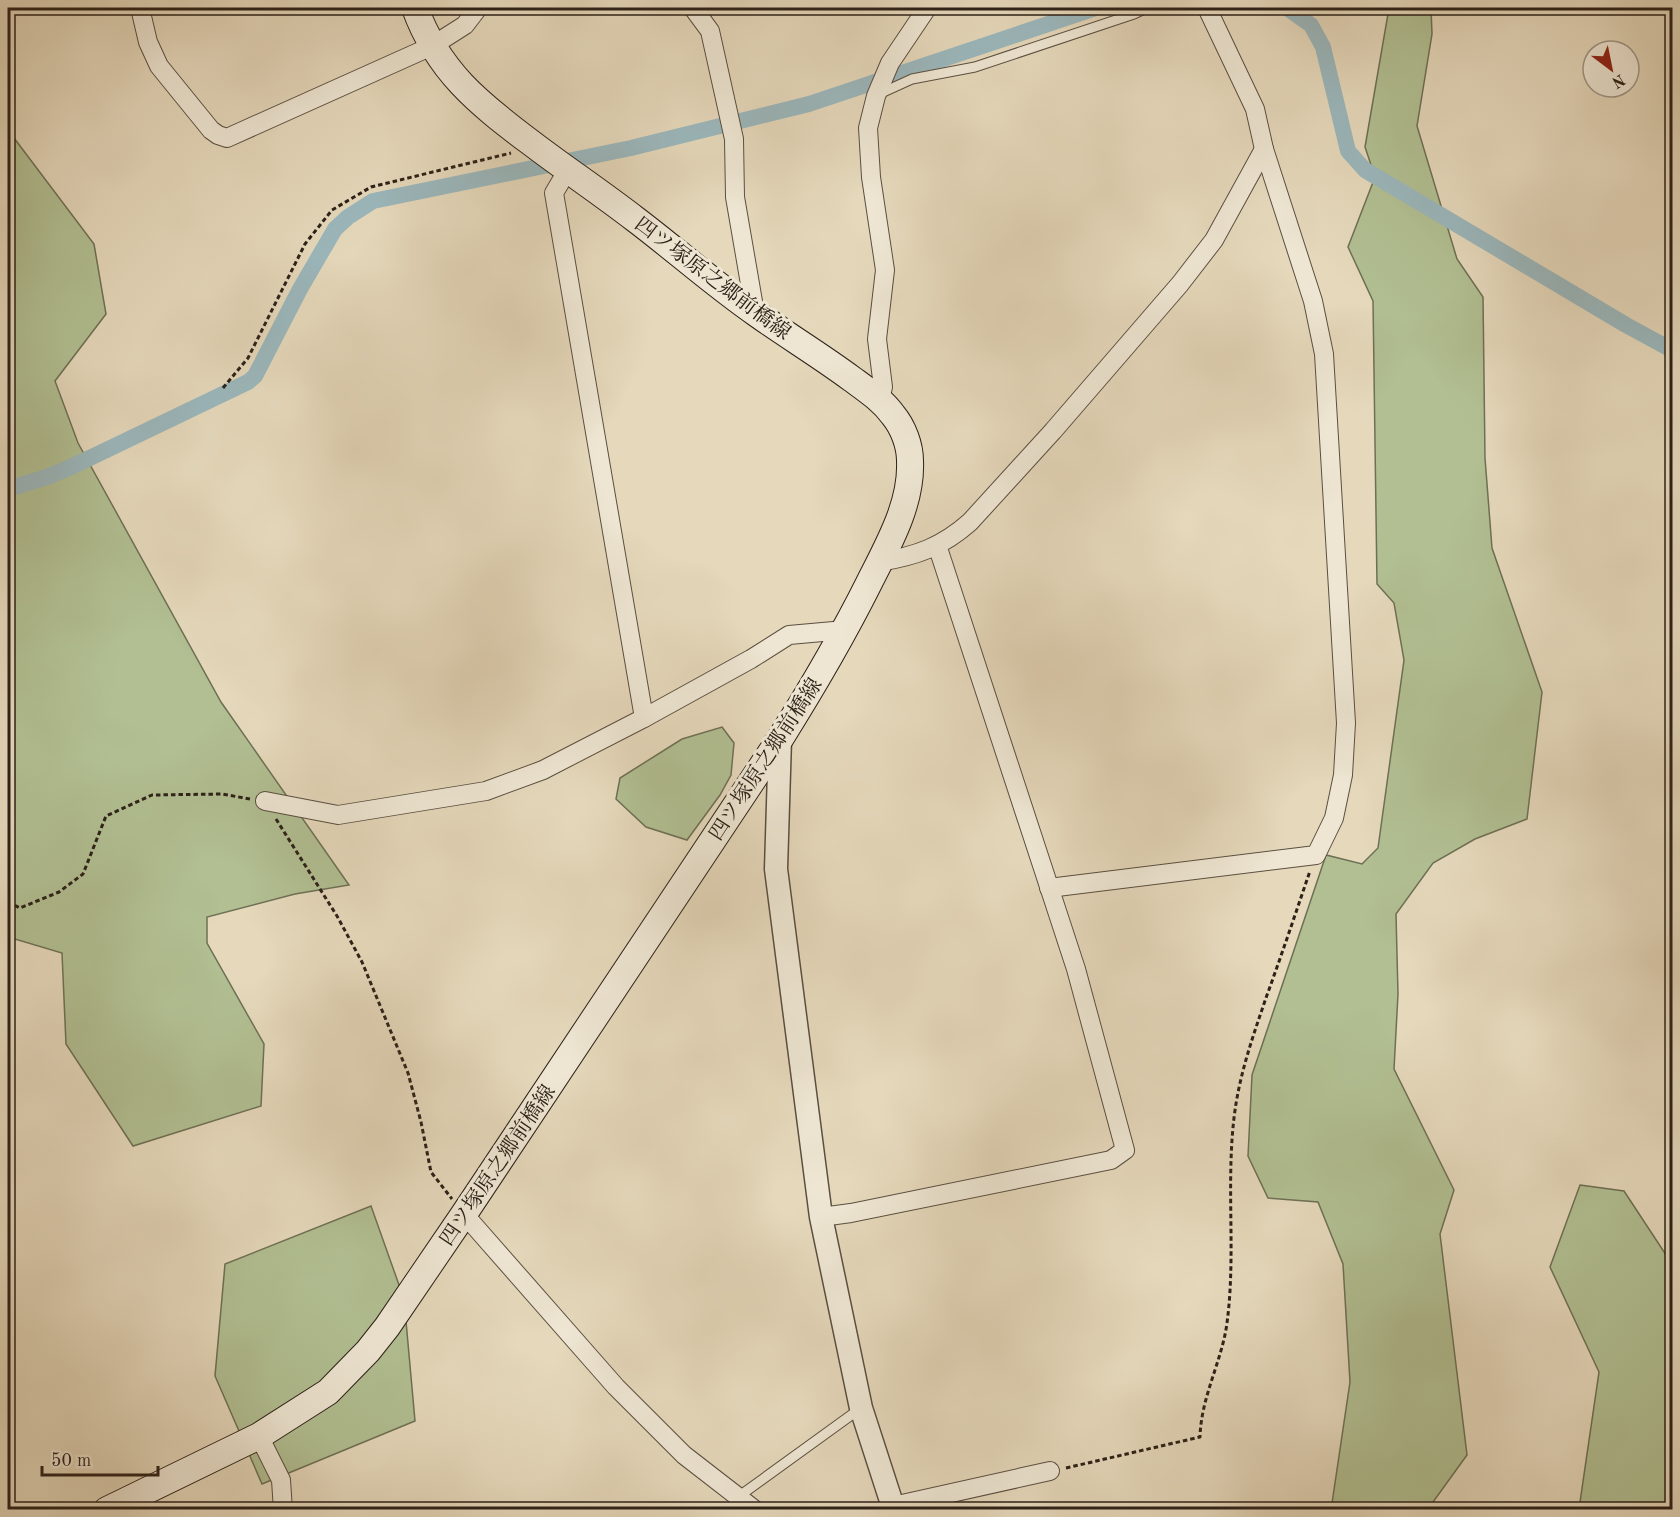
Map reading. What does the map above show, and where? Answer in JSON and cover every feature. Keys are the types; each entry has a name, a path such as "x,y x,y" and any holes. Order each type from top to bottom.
{"main road":[{"name":"四ツ塚原之郷前橋線","path":"107,1509 259,1436 328,1392 369,1351 465,1214 780,739 845,630 879,562 908,495 910,461 906,439 894,416 880,399 755,313 472,97 446,68 432,46 415,8"}],"street":[{"path":"140,8 148,42 159,66 211,130 227,138 432,46 465,25 478,8"},
{"path":"693,8 710,31 734,139 735,197 755,313"},
{"path":"880,399 883,387 877,339 885,270 871,177 868,128 876,96 890,63 927,8"},
{"path":"1049,888 1316,855 1334,818 1342,776 1346,723 1324,354 1313,301 1264,149 1255,109 1207,8"},
{"path":"879,562 911,557 956,534 970,522 1053,431 1180,284 1214,240 1264,149"},
{"path":"553,160 554,193 644,718"},
{"path":"821,1217 851,1213 1111,1160 1125,1150 1076,969 937,545"},
{"path":"265,801 338,815 486,790 543,770 644,718 751,659 789,635 845,630"},
{"path":"780,739 776,870 821,1217 861,1408 894,1508 1050,1471"},
{"path":"465,1214 616,1387 684,1455 755,1509"},
{"path":"259,1436 281,1480 284,1509"}],"lane":[{"path":"876,96 912,79 975,67 1147,8"},
{"path":"738,1497 861,1408"}],"path":[{"path":"222,388 248,358 305,244 332,210 371,187 553,160"},
{"path":"8,902 21,908 59,892 83,874 106,816 152,795 222,794 265,801 337,916 362,962 408,1073 431,1172 465,1214"},
{"path":"1050,1471 1200,1437 1200,1424 1227,1325 1230,1291 1230,1191 1234,1118 1244,1065 1316,855"}],"green space":[{"path":"1389,8 1431,8 1432,34 1417,126 1457,259 1483,297 1485,458 1492,548 1542,692 1527,819 1475,839 1433,863 1396,914 1398,994 1394,1069 1454,1190 1440,1234 1467,1455 1428,1509 1331,1510 1350,1382 1343,1264 1318,1202 1268,1198 1248,1156 1252,1075 1326,855 1362,864 1378,848 1404,660 1394,603 1377,584 1373,301 1348,247 1375,177 1365,147"},
{"path":"8,130 94,244 106,314 55,381 78,443 221,702 349,885 295,894 207,917 207,943 264,1044 261,1106 133,1146 66,1044 62,953 8,937"},
{"path":"722,727 734,743 731,775 720,795 687,840 646,827 616,799 620,778 682,739"},
{"path":"1580,1185 1624,1191 1672,1264 1672,1509 1579,1509 1599,1372 1550,1267"},
{"path":"371,1206 404,1299 415,1421 262,1484 215,1376 225,1264"}],"waterway":[{"path":"8,489 71,467 248,382 255,376 300,289 335,229 348,217 373,201 631,148 809,104 1096,8"},
{"path":"1287,8 1311,25 1323,47 1348,151 1365,170 1672,350"}]}
